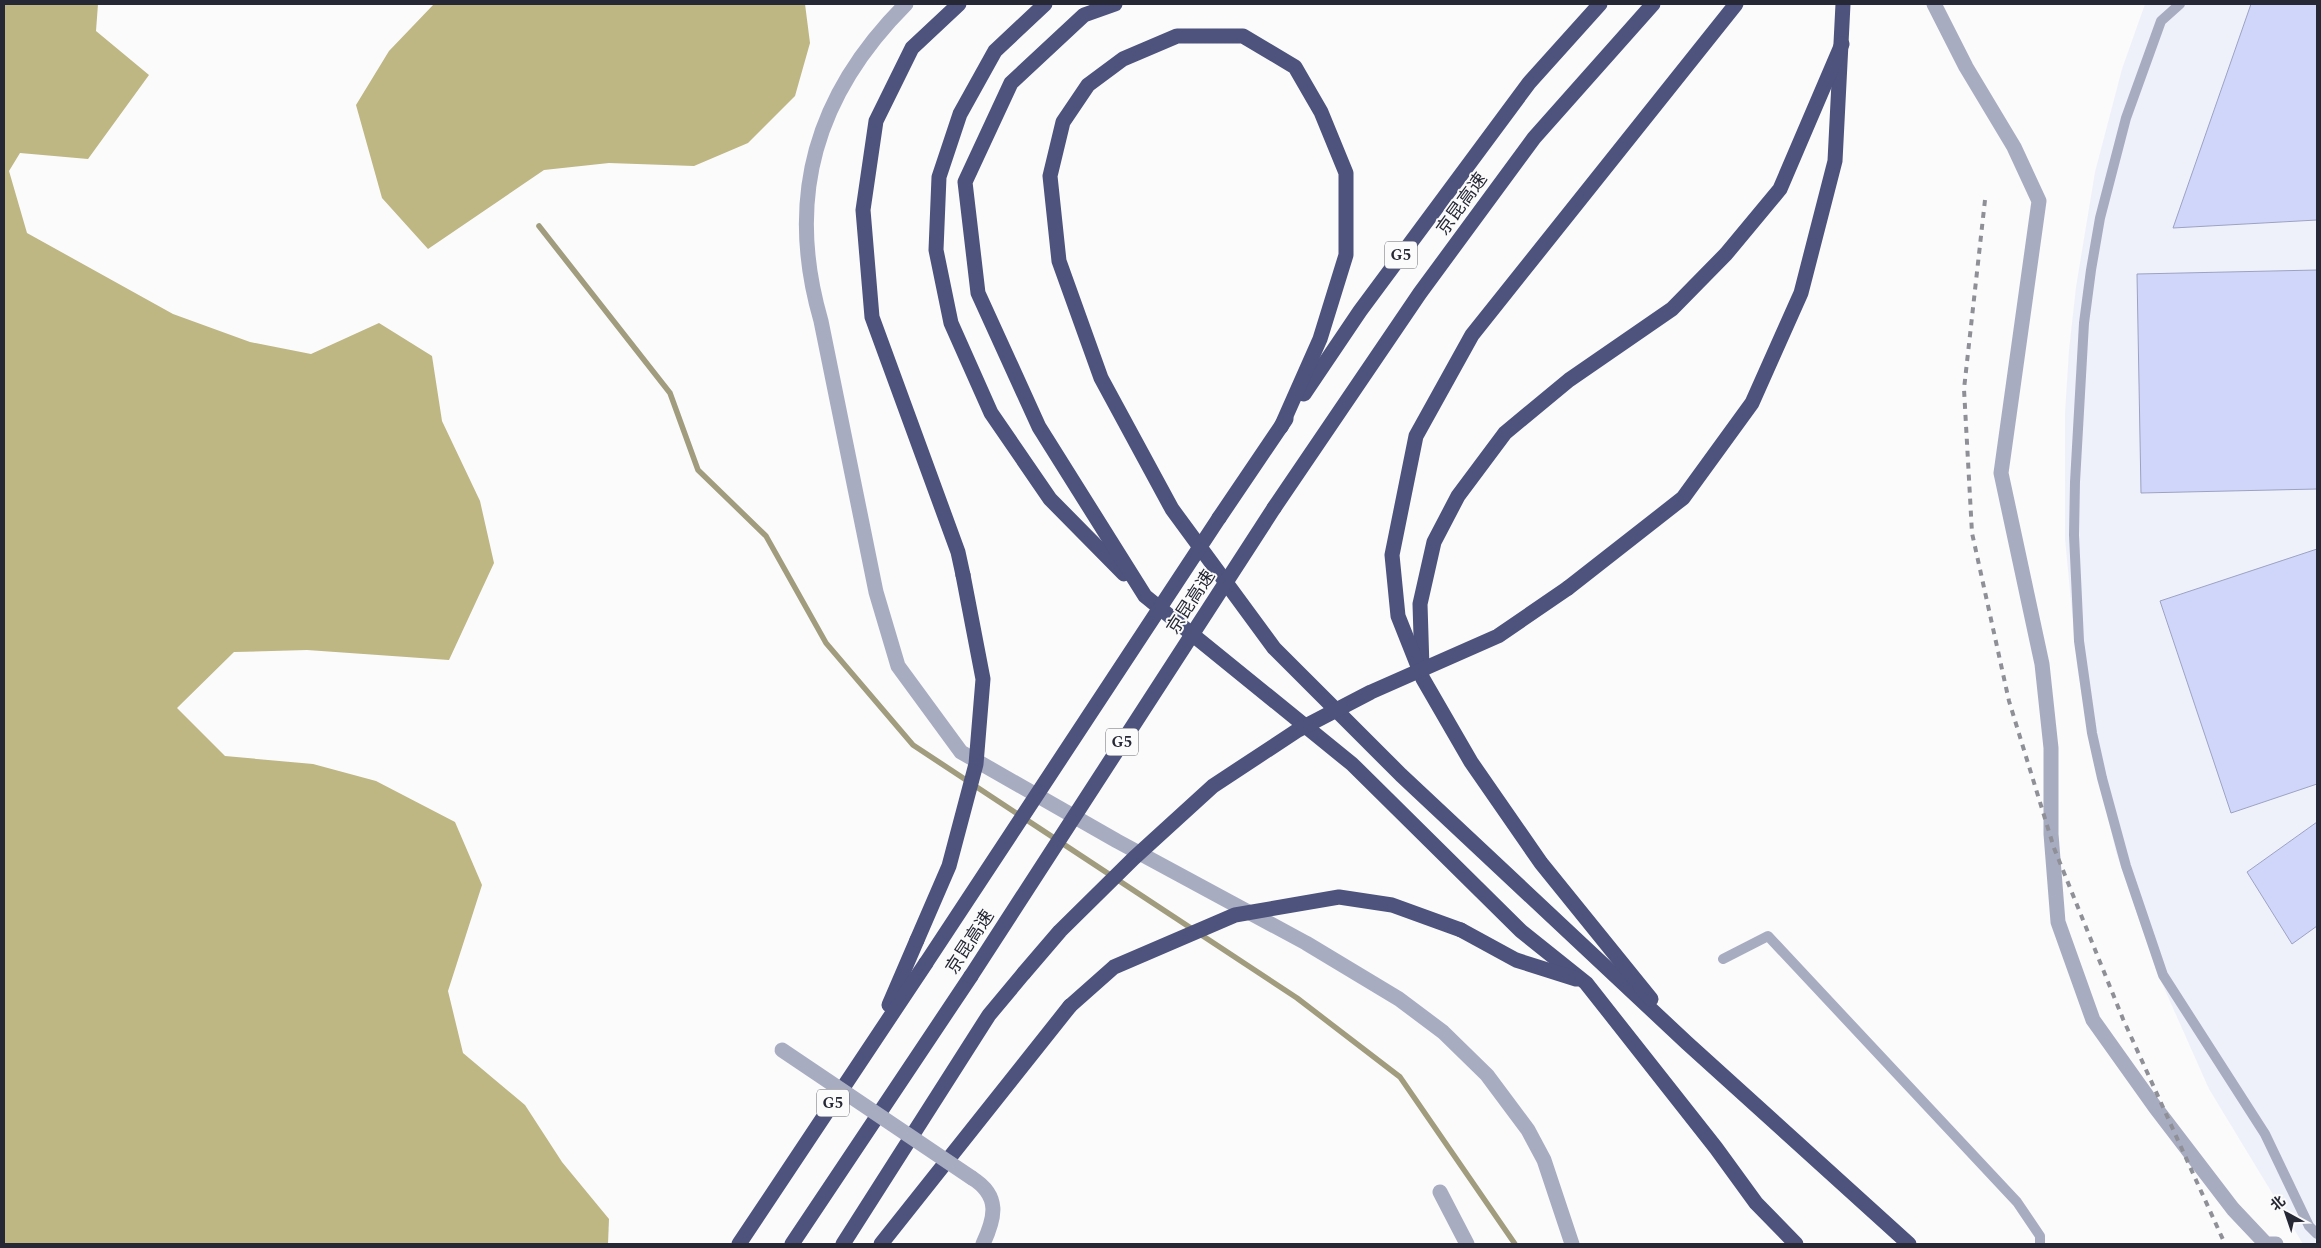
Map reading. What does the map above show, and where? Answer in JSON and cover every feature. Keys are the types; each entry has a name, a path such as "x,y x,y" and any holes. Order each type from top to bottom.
{"highway":[{"path":"874,1042 949,866 976,764 983,679 958,552 872,317 863,210 876,121 912,48 959,4"},
{"path":"1045,4 995,51 960,114 939,177 936,250 951,323 991,413 1050,499 1145,596 1352,764 1522,931 1586,983 1716,1148 1756,1203 1796,1244"},
{"path":"1115,4 1084,15 1012,83 965,182 978,294 1039,428 1145,596"},
{"name":"京昆高速","path":"739,1244 1219,518 1366,303 1528,83 1600,4"},
{"name":"京昆高速","path":"792,1244 970,976 1274,508 1420,293 1534,138 1653,4"},
{"path":"1687,1043 1541,862 1471,762 1422,679 1398,616 1392,554 1416,436 1472,335 1736,4"},
{"path":"843,1244 989,1015 1066,925 1134,858 1213,786 1298,730 1371,692 1498,636 1568,588 1683,498 1752,403 1801,293 1834,161 1843,4"},
{"path":"1281,426 1320,339 1346,255 1346,173 1321,112 1295,67 1243,36 1177,36 1123,59 1088,85 1063,122 1050,176 1059,260 1102,378 1172,509 1274,648 1401,775 1687,1043 1910,1244"},
{"path":"1422,679 1420,604 1434,542 1458,496 1505,433 1569,380 1672,309 1726,254 1780,189 1842,44"},
{"path":"881,1244 1070,1006 1114,967 1235,915 1339,897 1392,905 1461,930 1516,960 1586,983"}],"street":[{"path":"906,4 879,32 858,60 832,106 814,157 806,212 808,267 813,294 821,321 876,592 898,666 961,752 1117,841 1306,943 1399,999 1443,1032 1487,1075 1528,1130 1544,1160 1572,1244"},
{"path":"1934,4 1966,67 2014,147 2039,201 2001,473 2042,664 2051,748 2051,834 2058,922 2094,1020 2155,1107 2233,1209 2266,1244 2276,1244"},
{"path":"782,1050 984,1188 992,1203 992,1221 983,1244"},
{"path":"1440,1192 1467,1244"}],"lane":[{"path":"2180,4 2161,20 2126,118 2100,218 2091,270 2082,358 2075,482 2074,535 2079,641 2091,724 2102,778 2124,858 2163,975 2265,1134 2309,1226 2317,1234"},
{"path":"1723,959 1768,936 2017,1202 2040,1236 2040,1244"}],"shaded area":[{"path":"4,4 98,4 96,31 149,75 88,159 20,153 9,171 27,233 173,314 250,342 311,354 379,323 432,356 442,421 480,501 494,563 449,660 307,650 234,652 177,708 225,756 313,764 376,781 455,822 482,885 448,991 463,1053 525,1105 562,1162 609,1219 608,1244 4,1244"},
{"path":"434,4 805,4 810,43 795,96 748,143 694,166 609,163 544,170 428,249 382,198 356,105 389,51"},
{"path":"2145,4 2317,4 2317,1244 2303,1244 2209,1089 2157,972 2116,852 2087,728 2077,665 2065,539 2065,413 2069,350 2076,287 2095,172 2122,69"}],"building":[{"path":"2251,4 2317,4 2317,220 2173,228"},
{"path":"2317,270 2317,489 2141,493 2137,274"},
{"path":"2317,549 2317,784 2231,813 2160,601"},
{"path":"2317,822 2317,926 2292,944 2247,872"}],"waterway":[{"path":"539,226 670,393 698,470 766,536 826,643 913,745 1297,998 1400,1077 1515,1244"}],"railway":[{"path":"1985,200 1964,389 1972,533 2009,701 2054,848 2123,1019 2225,1244"}]}
